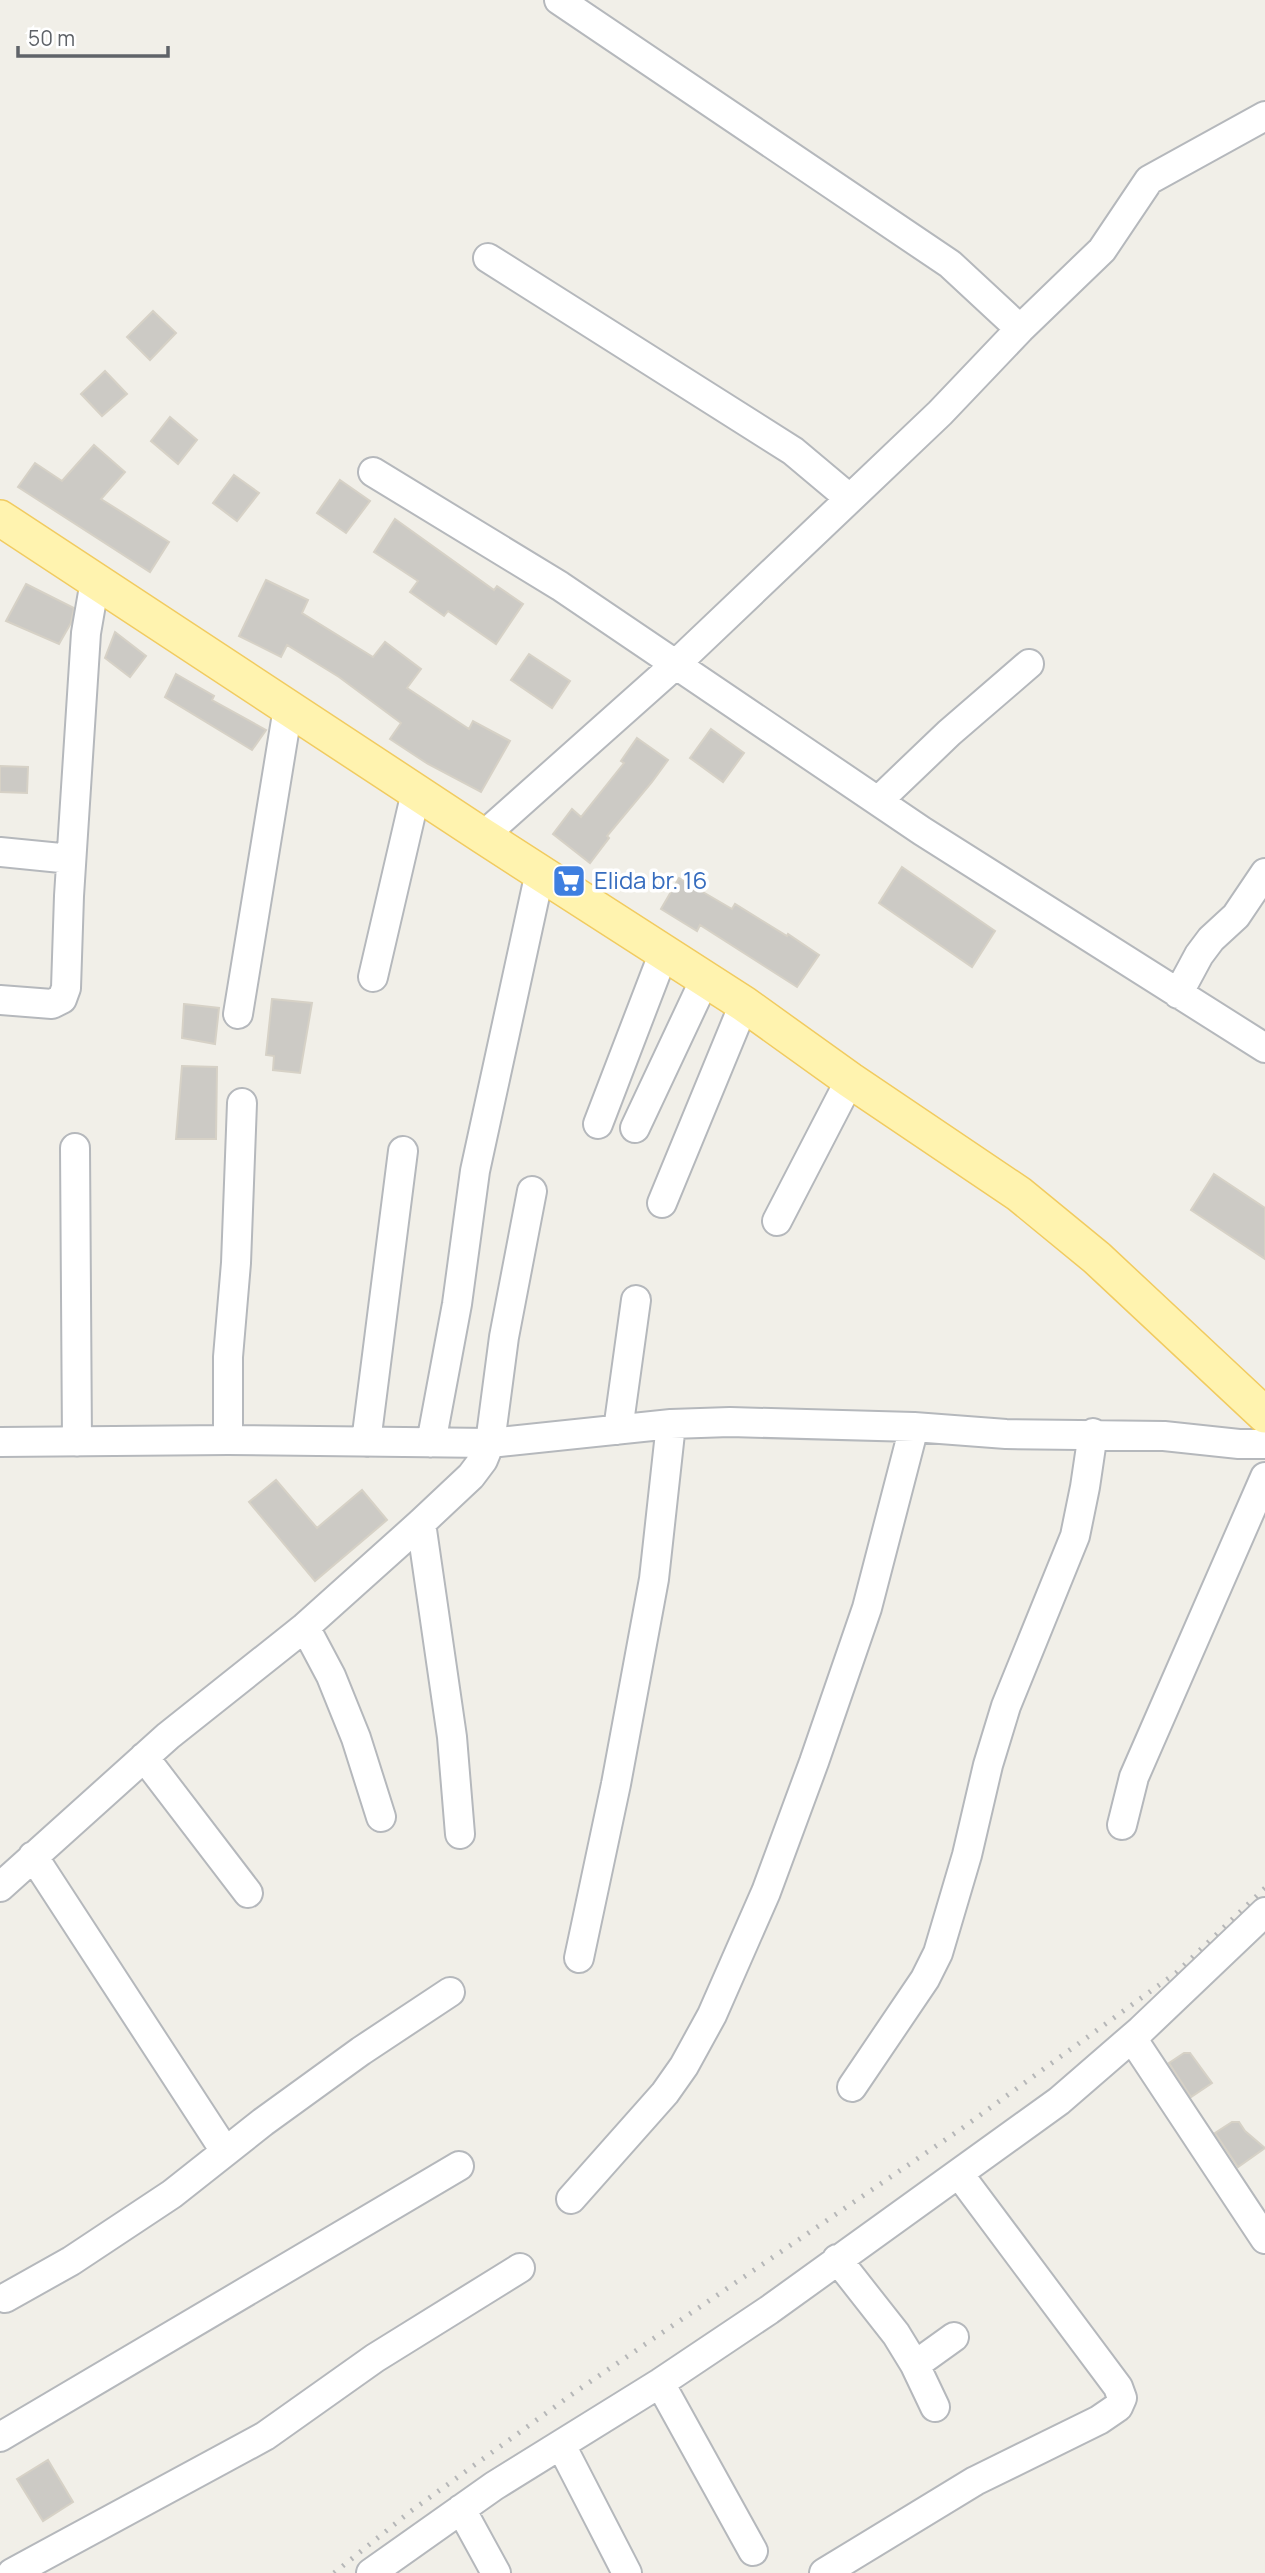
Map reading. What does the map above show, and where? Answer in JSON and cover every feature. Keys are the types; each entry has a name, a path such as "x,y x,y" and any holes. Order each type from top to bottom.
{"main road":[{"path":"0,518 744,1004 850,1080 1019,1194 1097,1258 1265,1415"}],"street":[{"path":"559,0 950,264 1020,329"},
{"path":"483,836 675,665 940,413 1020,329 1102,250 1149,180 1265,116"},
{"path":"488,258 793,452 849,498"},
{"path":"373,472 560,586 878,801 1265,1048"},
{"path":"0,1000 52,1004 62,999 66,988 71,859 86,633 95,580"},
{"path":"878,801 949,733 1029,664"},
{"path":"238,1014 288,708"},
{"path":"373,977 416,792"},
{"path":"0,852 71,859"},
{"path":"431,1443 457,1304 475,1171 540,872"},
{"path":"1178,994 1199,955 1211,939 1236,916 1265,873"},
{"path":"598,1124 664,952"},
{"path":"635,1128 705,979"},
{"path":"663,1203 744,1004"},
{"path":"777,1221 850,1080"},
{"path":"228,1440 228,1357 236,1263 242,1103"},
{"path":"75,1149 78,1442"},
{"path":"366,1443 403,1151"},
{"path":"0,1887 144,1757 305,1627 471,1476 483,1460 490,1443 504,1337 532,1191"},
{"path":"618,1430 636,1300"},
{"path":"0,1442 228,1440 490,1443 671,1424 730,1422 914,1427 1006,1434 1093,1433 1265,1444"},
{"path":"579,1958 616,1784 654,1579 671,1424"},
{"path":"571,2199 665,2093 684,2066 712,2015 766,1892 867,1608 914,1427"},
{"path":"852,2087 925,1979 938,1953 1006,1706 1075,1536 1093,1433"},
{"path":"1122,1825 1134,1777 1265,1477"},
{"path":"421,1523 452,1737 460,1834"},
{"path":"305,1627 331,1676 356,1738 381,1817"},
{"path":"144,1757 248,1894"},
{"path":"33,1856 225,2151"},
{"path":"381,2570 461,2509 660,2383 769,2310 1059,2101 1132,2038 1265,1912"},
{"path":"5,2298 71,2261 160,2202 361,2051 450,1992"},
{"path":"1132,2038 1265,2239"},
{"path":"0,2437 459,2166"},
{"path":"824,2573 975,2481 1099,2420 1118,2406 1122,2398 1118,2387 959,2174"},
{"path":"837,2259 896,2334 915,2365 935,2407"},
{"path":"12,2573 265,2435 375,2358 520,2268"},
{"path":"915,2365 954,2337"},
{"path":"660,2383 753,2551"},
{"path":"561,2445 627,2573"},
{"path":"461,2509 496,2573"}],"building":[{"path":"153,311 176,333 150,360 127,337"},
{"path":"105,371 127,394 102,416 81,394"},
{"path":"170,417 197,440 178,464 151,441"},
{"path":"94,445 125,472 101,499 169,542 150,572 18,487 35,463 62,481"},
{"path":"234,475 259,493 237,521 213,503"},
{"path":"340,480 370,501 346,533 317,513"},
{"path":"395,519 494,590 497,586 523,604 496,644 448,611 444,616 410,592 418,581 374,552"},
{"path":"266,580 308,600 302,613 373,657 385,642 421,669 407,688 469,729 473,721 510,741 481,792 428,764 390,739 401,723 339,677 287,645 281,657 239,636"},
{"path":"26,584 74,608 71,623 59,644 6,621"},
{"path":"115,632 146,656 130,677 105,658"},
{"path":"529,654 570,681 552,708 511,680"},
{"path":"176,674 214,696 212,700 266,730 252,750 165,697"},
{"path":"711,729 744,753 723,782 690,758"},
{"path":"637,738 668,760 607,836 609,838 590,863 553,834 572,809 581,817 624,763 621,761"},
{"path":"0,766 28,767 27,793 0,792"},
{"path":"902,867 995,931 972,967 879,903"},
{"path":"679,878 732,909 735,904 819,955 797,987 700,925 697,931 661,909"},
{"path":"272,999 312,1003 300,1073 273,1070 274,1056 266,1055"},
{"path":"184,1004 219,1008 215,1044 182,1038"},
{"path":"182,1066 217,1067 216,1139 176,1139"},
{"path":"1214,1174 1265,1208 1265,1259 1191,1210"},
{"path":"276,1480 317,1528 362,1490 387,1520 315,1581 249,1502"},
{"path":"1184,2053 1190,2053 1212,2083 1191,2097 1169,2063"},
{"path":"1232,2122 1239,2122 1245,2131 1265,2148 1238,2167 1215,2133"},
{"path":"48,2460 73,2502 43,2521 17,2479"}],"railway":[{"path":"334,2573 411,2511 578,2390 961,2129 1177,1972 1265,1888"}],"place":[{"name":"Elida br. 16","path":"569,881"}]}
